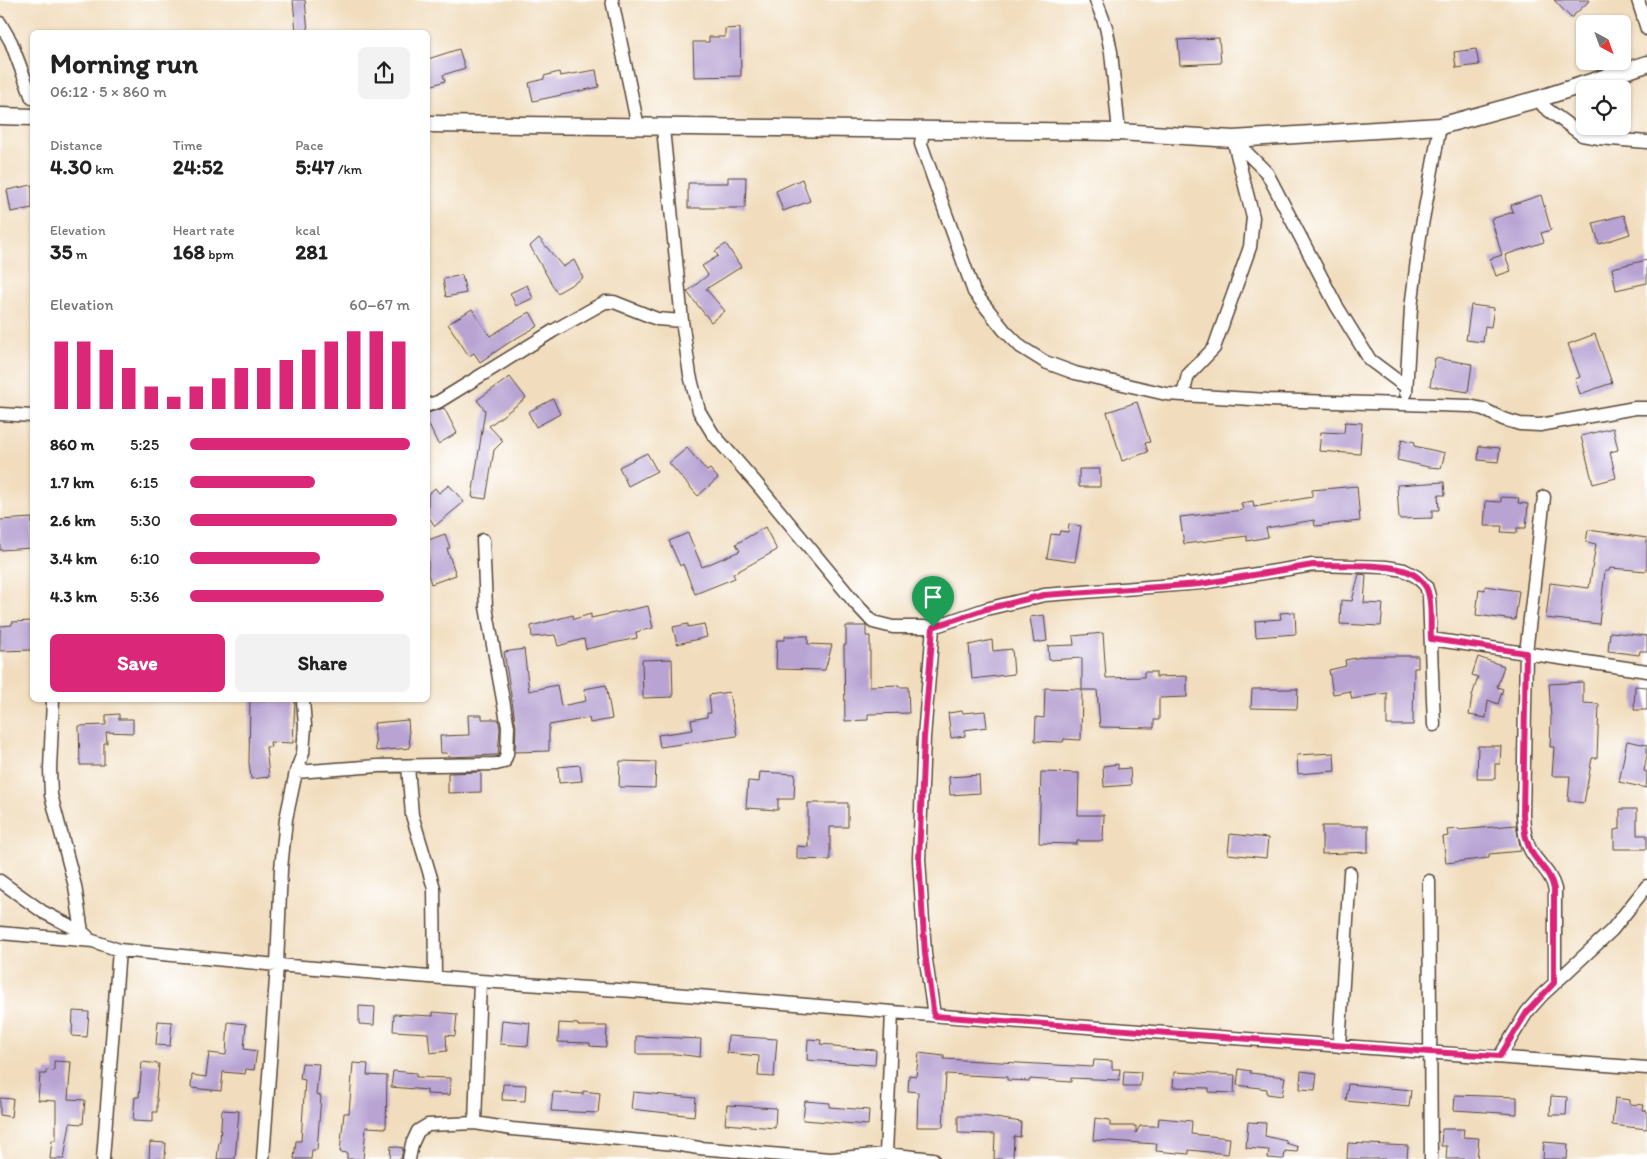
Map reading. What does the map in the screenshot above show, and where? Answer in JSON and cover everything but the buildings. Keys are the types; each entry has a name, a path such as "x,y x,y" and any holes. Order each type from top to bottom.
{"street":[{"path":"612,0 638,127"},
{"path":"1096,0 1106,27 1111,52 1119,132"},
{"path":"1638,0 1647,29"},
{"path":"0,23 11,42 30,93"},
{"path":"430,124 1119,132 1233,139 1440,126 1538,99 1647,64"},
{"path":"1538,99 1544,108 1582,135 1647,142"},
{"path":"0,116 30,117"},
{"path":"1405,404 1411,308 1420,236 1440,126"},
{"path":"663,128 682,321 690,375 699,411 713,434 756,482 856,604 874,622 893,627 933,627 986,609 1044,595 1200,584 1313,565 1386,567 1404,570 1417,577 1426,586 1429,596 1434,725"},
{"path":"923,129 921,144 974,292 1004,330 1021,347 1045,362 1075,373 1166,394 1268,400 1469,406 1483,409 1503,420 1520,424 1540,425 1635,408 1647,408"},
{"path":"1233,139 1267,173 1336,306 1370,360 1406,387"},
{"path":"1183,395 1188,375 1214,348 1250,247 1254,217 1233,139"},
{"path":"430,404 438,402 553,331 605,302 614,302 658,319 682,321"},
{"path":"0,414 30,416"},
{"path":"1544,496 1526,653 1523,814 1526,839 1534,856 1552,879 1554,889 1554,983"},
{"path":"296,772 408,766 496,764 504,762 507,754 508,727 486,607 483,540"},
{"path":"933,627 924,737 919,859 925,954 934,1016"},
{"path":"1431,639 1647,671"},
{"path":"53,702 50,769 51,795 75,886 82,932"},
{"path":"264,1159 277,965 281,869 286,819 296,772 303,753 304,702"},
{"path":"408,766 412,815 434,888 435,977"},
{"path":"1339,1046 1350,873"},
{"path":"1429,881 1431,1159"},
{"path":"0,882 42,912 82,932 92,941"},
{"path":"1500,1056 1527,1012 1554,983 1612,930 1647,886"},
{"path":"0,933 92,941 120,950 277,965 650,992 934,1016 1647,1068"},
{"path":"103,1159 120,950"},
{"path":"475,1123 480,981"},
{"path":"886,1154 892,1012"},
{"path":"409,1159 412,1144 418,1131 428,1125 475,1123 512,1129 675,1144 698,1154 830,1159 886,1154 934,1159"}],"route":[{"path":"1313,565 1386,567 1404,570 1417,577 1426,586 1429,596 1431,639 1526,653 1523,814 1526,839 1534,856 1548,871 1554,889 1554,983 1527,1012 1500,1056 934,1016 925,954 919,859 924,737 933,627 986,609 1044,595 1200,584 1313,565"}]}
